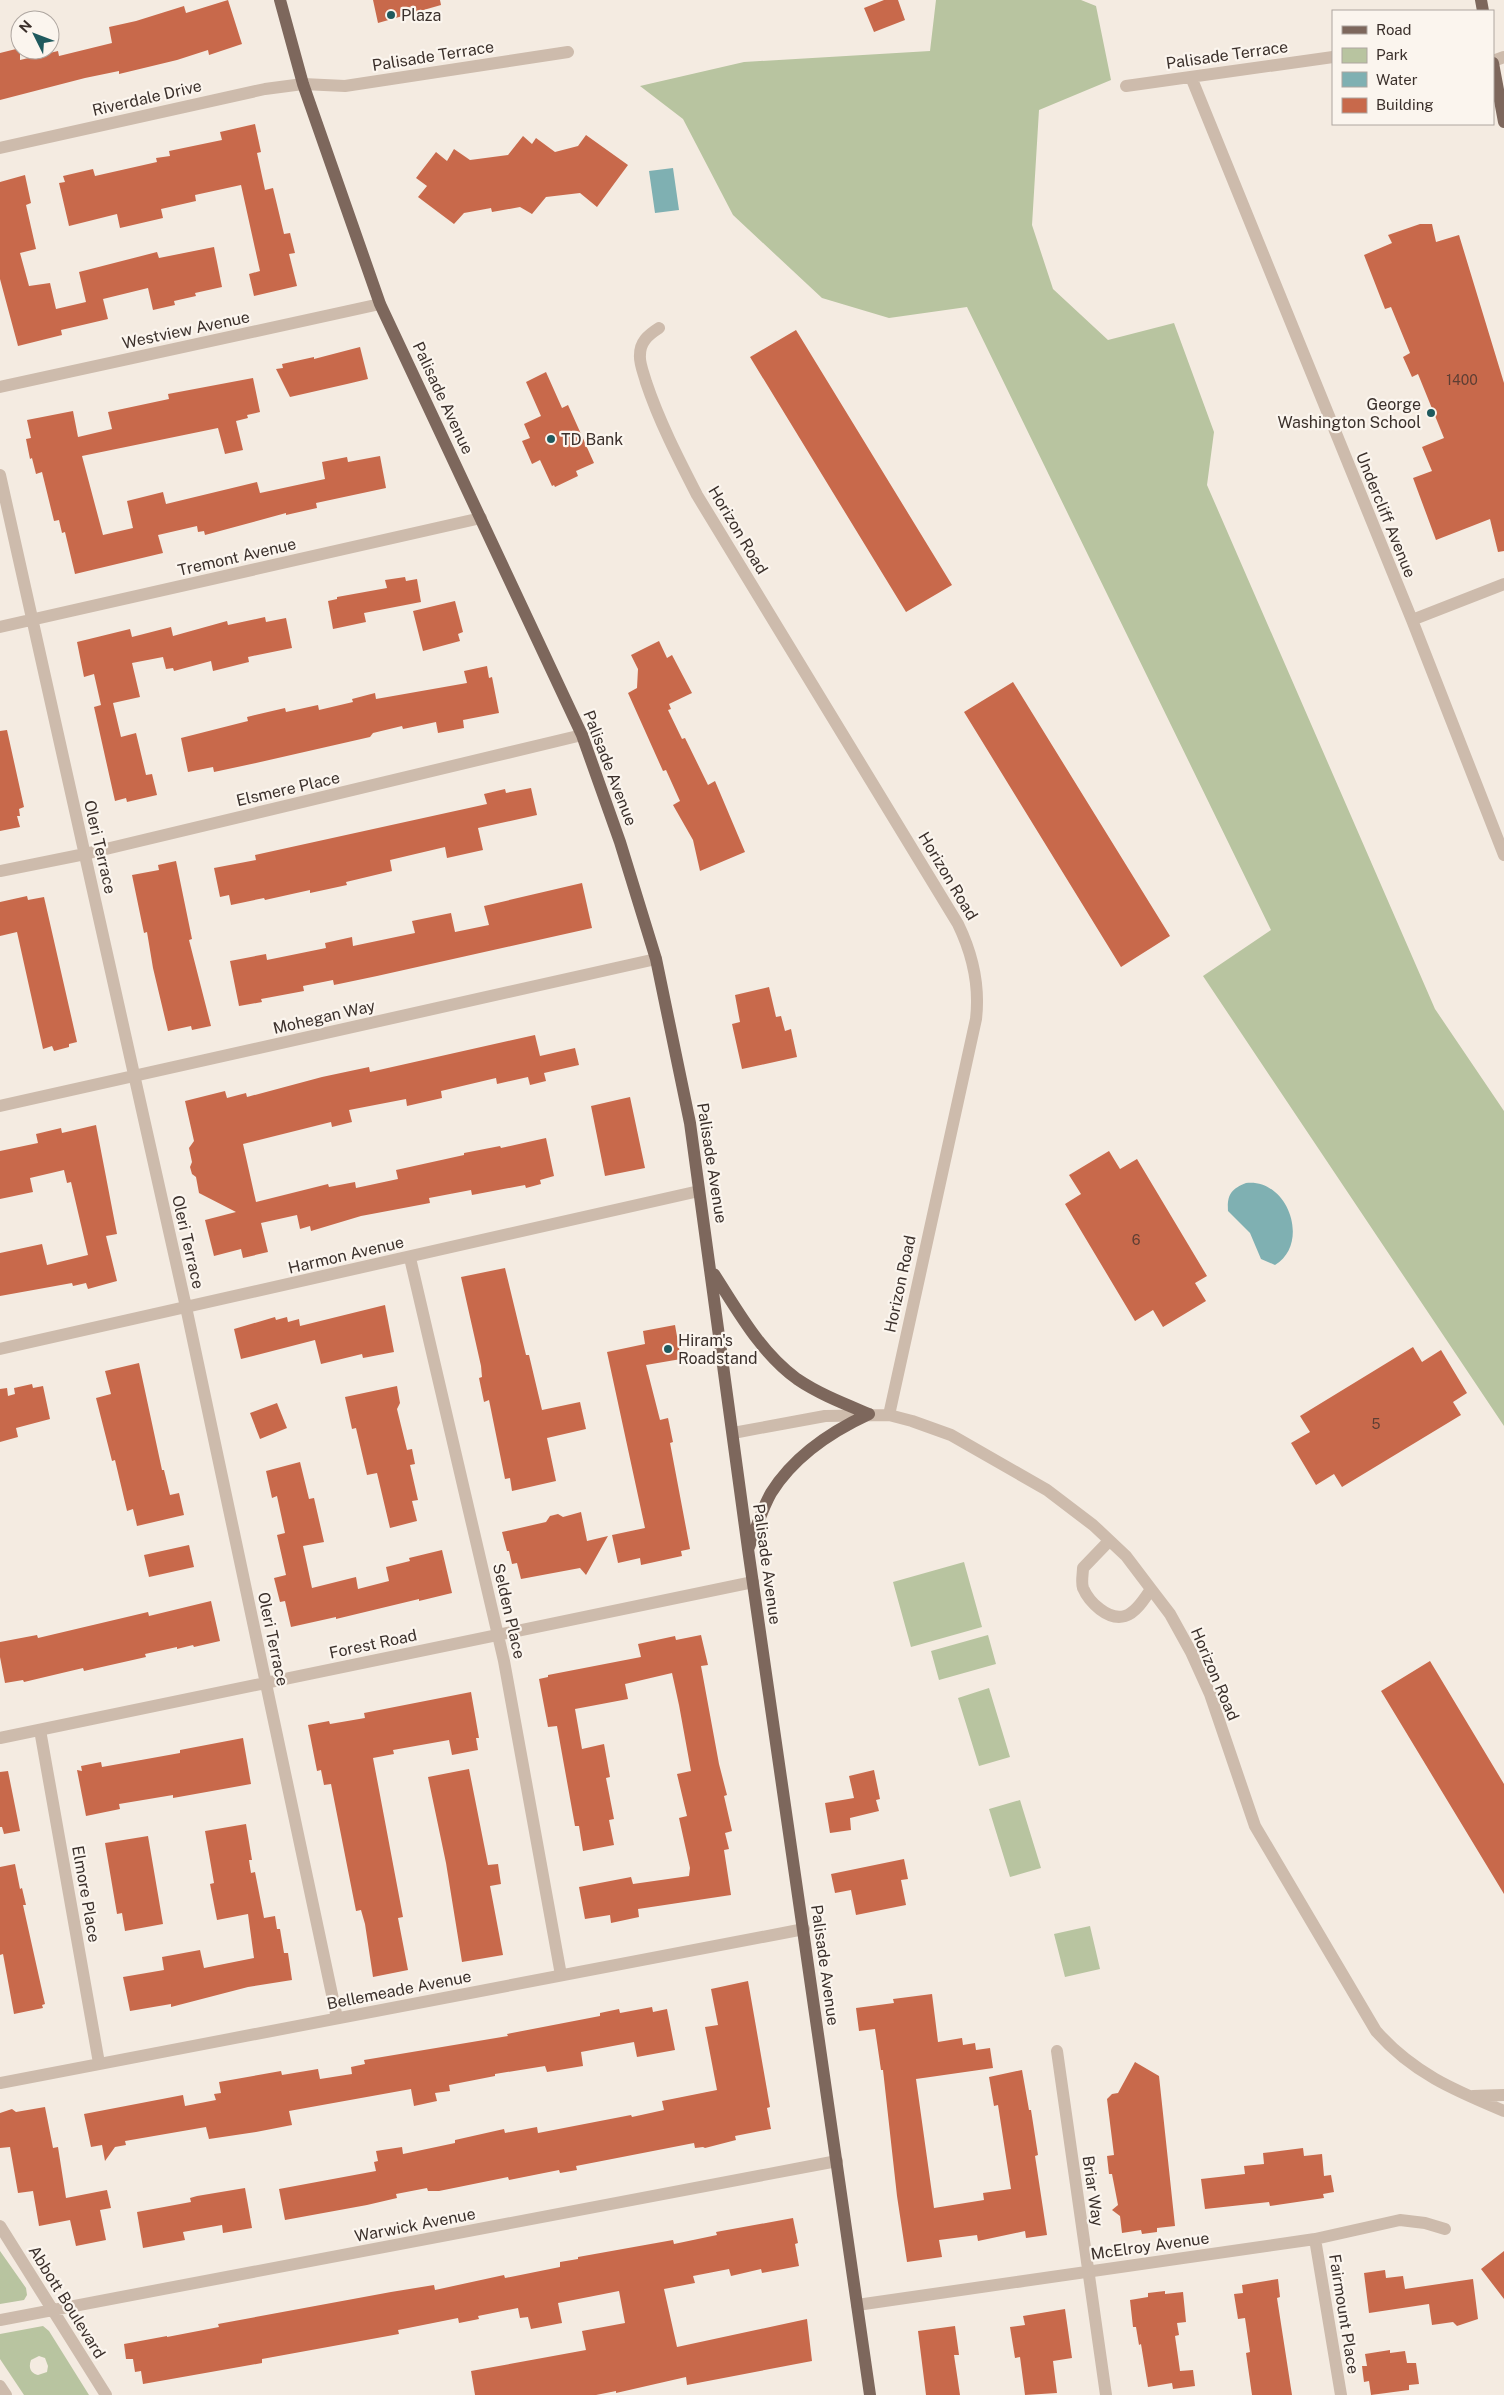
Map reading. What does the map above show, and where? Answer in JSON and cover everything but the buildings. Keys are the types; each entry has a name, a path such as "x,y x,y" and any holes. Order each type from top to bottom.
{"main road":[{"name":"Palisade Avenue","path":"280,0 303,84 380,304 582,735 620,842 656,959 681,1076 711,1269 748,1549 870,2395"},
{"path":"1494,67 1504,122"},
{"path":"711,1269 756,1339 779,1363 797,1379 821,1393 869,1414"},
{"path":"748,1549 770,1494 787,1471 818,1443 844,1425 869,1414"}],"street":[{"name":"Palisade Terrace","path":"303,84 345,86 568,52"},
{"name":"Palisade Terrace","path":"1126,86 1332,57"},
{"name":"Undercliff Avenue","path":"1191,77 1503,848"},
{"name":"Riverdale Drive","path":"0,148 265,88 303,84"},
{"name":"Westview Avenue","path":"0,387 380,304"},
{"name":"Horizon Road","path":"659,328 647,336 641,346 640,357 655,409 672,446 697,495 958,924 974,965 977,983 976,1019 889,1415 924,1424 951,1435 981,1452 1065,1502 1126,1556 1170,1614 1192,1652 1210,1694 1255,1826 1376,2031 1393,2050 1439,2082 1504,2111"},
{"name":"Oleri Terrace","path":"0,475 186,1307 337,2018"},
{"name":"Tremont Avenue","path":"0,627 481,518"},
{"path":"1412,620 1504,584"},
{"name":"Elsmere Place","path":"0,871 85,854 582,735"},
{"name":"Mohegan Way","path":"0,1106 656,959"},
{"name":"Harmon Avenue","path":"0,1348 410,1258 699,1191"},
{"name":"Selden Place","path":"410,1258 498,1635 562,1975"},
{"path":"733,1433 826,1416 889,1415"},
{"path":"1109,1541 1083,1568 1082,1587 1097,1608 1116,1618 1127,1616 1143,1601 1151,1589"},
{"name":"Forest Road","path":"0,1738 753,1582"},
{"name":"Elmore Place","path":"40,1730 100,2064"},
{"name":"Bellemeade Avenue","path":"0,2083 804,1929"},
{"name":"Briar Way","path":"1057,2051 1106,2395"},
{"name":"Horizon Road","path":"1468,2096 1504,2095"},
{"name":"Warwick Avenue","path":"0,2320 836,2161"},
{"name":"McElroy Avenue","path":"857,2305 1316,2239 1400,2220 1425,2222 1445,2229"},
{"name":"Abbott Boulevard","path":"0,2226 106,2395"},
{"name":"Fairmount Place","path":"1316,2239 1341,2395"},
{"path":"0,2386 6,2395"}],"green space":[{"path":"936,0 1081,0 1096,6 1111,80 1039,110 1032,225 1053,289 1108,340 1174,323 1214,432 1207,485 1435,1009 1504,1111 1504,1426 1203,976 1271,930 967,307 889,318 822,298 733,215 683,119 640,86 744,62 930,51"},
{"path":"964,1562 982,1627 911,1647 893,1582"},
{"path":"988,1635 996,1664 939,1680 931,1651"},
{"path":"989,1688 1010,1757 979,1766 958,1698"},
{"path":"1020,1800 1041,1868 1010,1877 989,1809"},
{"path":"1090,1926 1100,1969 1065,1977 1054,1934"},
{"path":"0,2251 26,2288 27,2295 24,2300 0,2304"},
{"path":"43,2326 49,2331 89,2395 24,2395 0,2359 0,2334","holes":["39,2356 45,2358 48,2366 47,2372 38,2375 34,2373 30,2368 31,2360"]}],"water":[{"path":"673,168 679,210 655,213 649,171"},
{"path":"1246,1183 1261,1184 1273,1191 1283,1201 1290,1214 1293,1228 1292,1242 1286,1255 1275,1265 1261,1259 1250,1233 1228,1211 1228,1201 1231,1193"}],"place":[{"name":"Plaza","path":"391,15"},
{"name":"George Washington School","path":"1431,413"},
{"name":"TD Bank","path":"551,439"},
{"name":"Hiram's Roadstand","path":"668,1349"}]}
